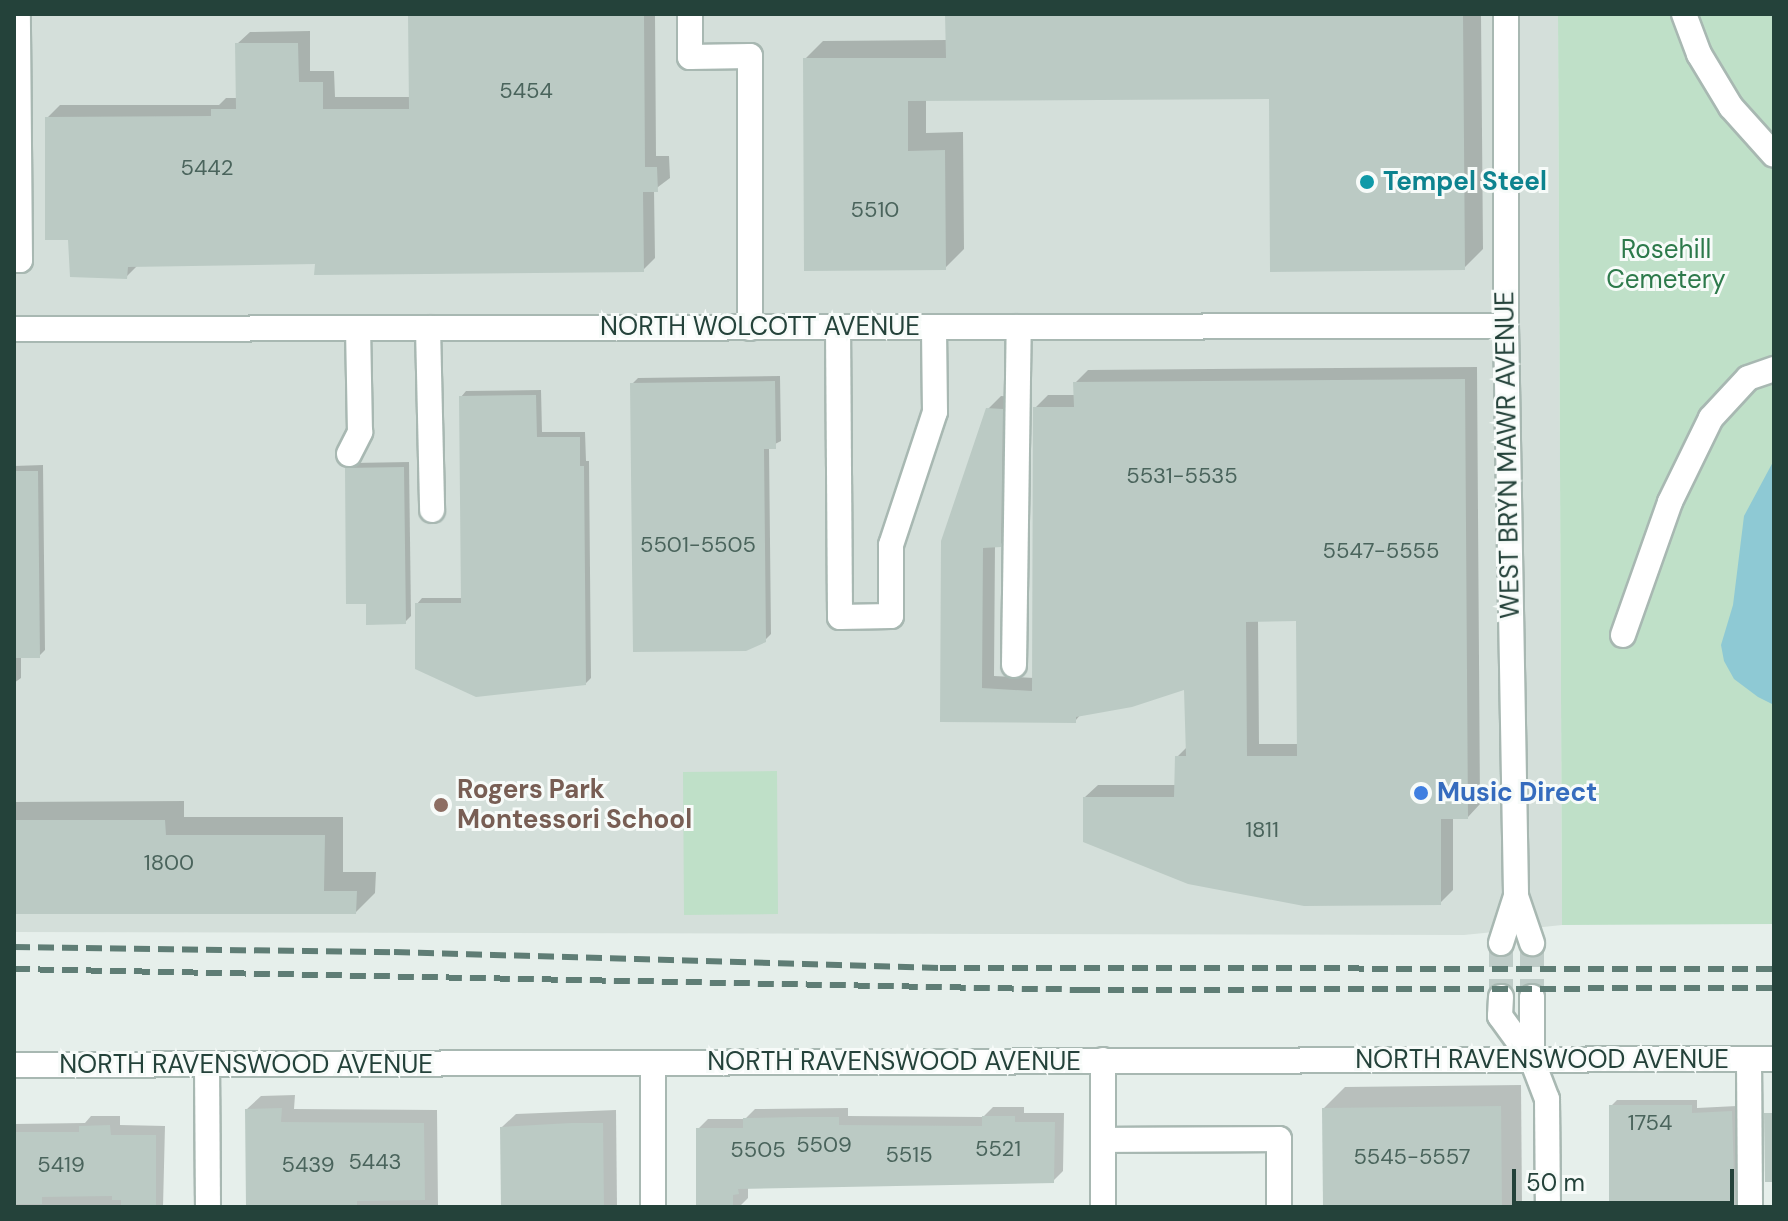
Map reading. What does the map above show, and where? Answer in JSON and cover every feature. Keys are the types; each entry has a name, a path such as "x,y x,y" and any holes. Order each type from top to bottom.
{"street":[{"path":"14,260 20,260 18,14"},
{"path":"690,14 690,57 750,56 750,328"},
{"name":"WEST BRYN MAWR AVENUE","path":"1506,14 1506,326 1516,896 1532,943"},
{"path":"1684,14 1699,54 1731,107 1774,155"},
{"name":"NORTH WOLCOTT AVENUE","path":"14,329 1506,326"},
{"path":"838,327 840,617 891,616 891,545 935,412 934,327"},
{"path":"1014,665 1019,327"},
{"path":"349,454 360,432 358,328"},
{"path":"428,328 432,510"},
{"path":"1623,635 1670,502 1711,418 1748,378 1774,369"},
{"name":"WEST BRYN MAWR AVENUE","path":"1501,943 1516,896"},
{"path":"1501,997 1500,1016 1532,1060 1547,1099 1548,1207"},
{"path":"1532,997 1532,1060"},
{"name":"NORTH RAVENSWOOD AVENUE","path":"14,1065 1774,1059"},
{"path":"1103,1060 1103,1207"},
{"path":"1749,1060 1750,1207"},
{"path":"653,1064 653,1207"},
{"path":"207,1065 208,1207"},
{"path":"1103,1140 1279,1139 1279,1207"}],"shaded area":[{"path":"14,14 1558,14 1562,925 1464,935 14,932"}],"green space":[{"name":"Rosehill Cemetery","path":"1558,14 1774,14 1774,924 1562,925"},
{"path":"777,771 778,914 684,915 683,772"}],"water":[{"path":"1774,460 1774,705 1734,679 1724,661 1721,645 1733,605 1744,516"}],"building":[{"path":"408,14 644,14 645,167 657,167 658,192 643,192 644,272 314,275 315,264 128,267 127,279 70,277 68,240 45,240 45,117 211,116 211,109 236,109 235,43 298,43 299,82 323,82 323,109 409,109"},
{"name":"Tempel Steel","path":"945,14 1463,14 1465,270 1270,272 1269,99 908,101 908,151 945,150 946,270 804,271 803,58 946,58"},
{"path":"1465,379 1468,819 1441,819 1441,905 1304,906 1188,884 1083,842 1083,797 1174,797 1175,756 1186,756 1184,690 1132,707 1076,717 1076,723 940,722 941,541 986,408 1003,409 1001,547 983,548 982,688 1032,691 1033,407 1074,407 1073,382","holes":["1296,621 1297,756 1247,756 1246,622"]},
{"path":"775,381 776,449 764,449 766,642 746,651 633,652 630,383"},
{"path":"536,395 537,437 580,437 580,466 584,466 586,685 476,697 415,669 415,603 461,603 459,396"},
{"path":"404,467 406,624 366,625 366,604 346,604 345,468"},
{"path":"14,471 38,471 40,658 14,658"},
{"path":"14,820 165,820 166,835 325,835 324,891 357,891 356,914 14,914"},
{"path":"1609,1105 1692,1105 1692,1113 1732,1111 1735,1207 1609,1207"},
{"path":"1501,1106 1502,1207 1323,1207 1322,1108"},
{"path":"282,1108 281,1122 424,1123 425,1200 357,1201 357,1207 246,1207 245,1109"},
{"path":"1764,1113 1774,1113 1774,1182 1765,1182"},
{"path":"982,1116 1015,1116 1015,1122 1055,1122 1054,1183 738,1189 739,1194 733,1195 733,1207 696,1207 696,1128 743,1128 743,1118 799,1117 839,1117 839,1125 982,1126"},
{"path":"603,1123 604,1207 501,1207 500,1127"},
{"path":"110,1125 111,1135 156,1135 156,1207 121,1207 121,1200 112,1200 112,1196 42,1197 42,1204 14,1204 14,1132 79,1132 79,1126"}],"tunnel":[{"path":"1501,943 1501,997"},
{"path":"1532,943 1532,997"}],"railway":[{"path":"14,947 394,952 940,968 1774,969"},
{"path":"14,969 1084,990 1774,988"}],"place":[{"name":"Tempel Steel","path":"1367,182"},
{"name":"Music Direct","path":"1421,793"},
{"name":"Rogers Park Montessori School","path":"441,805"}]}
